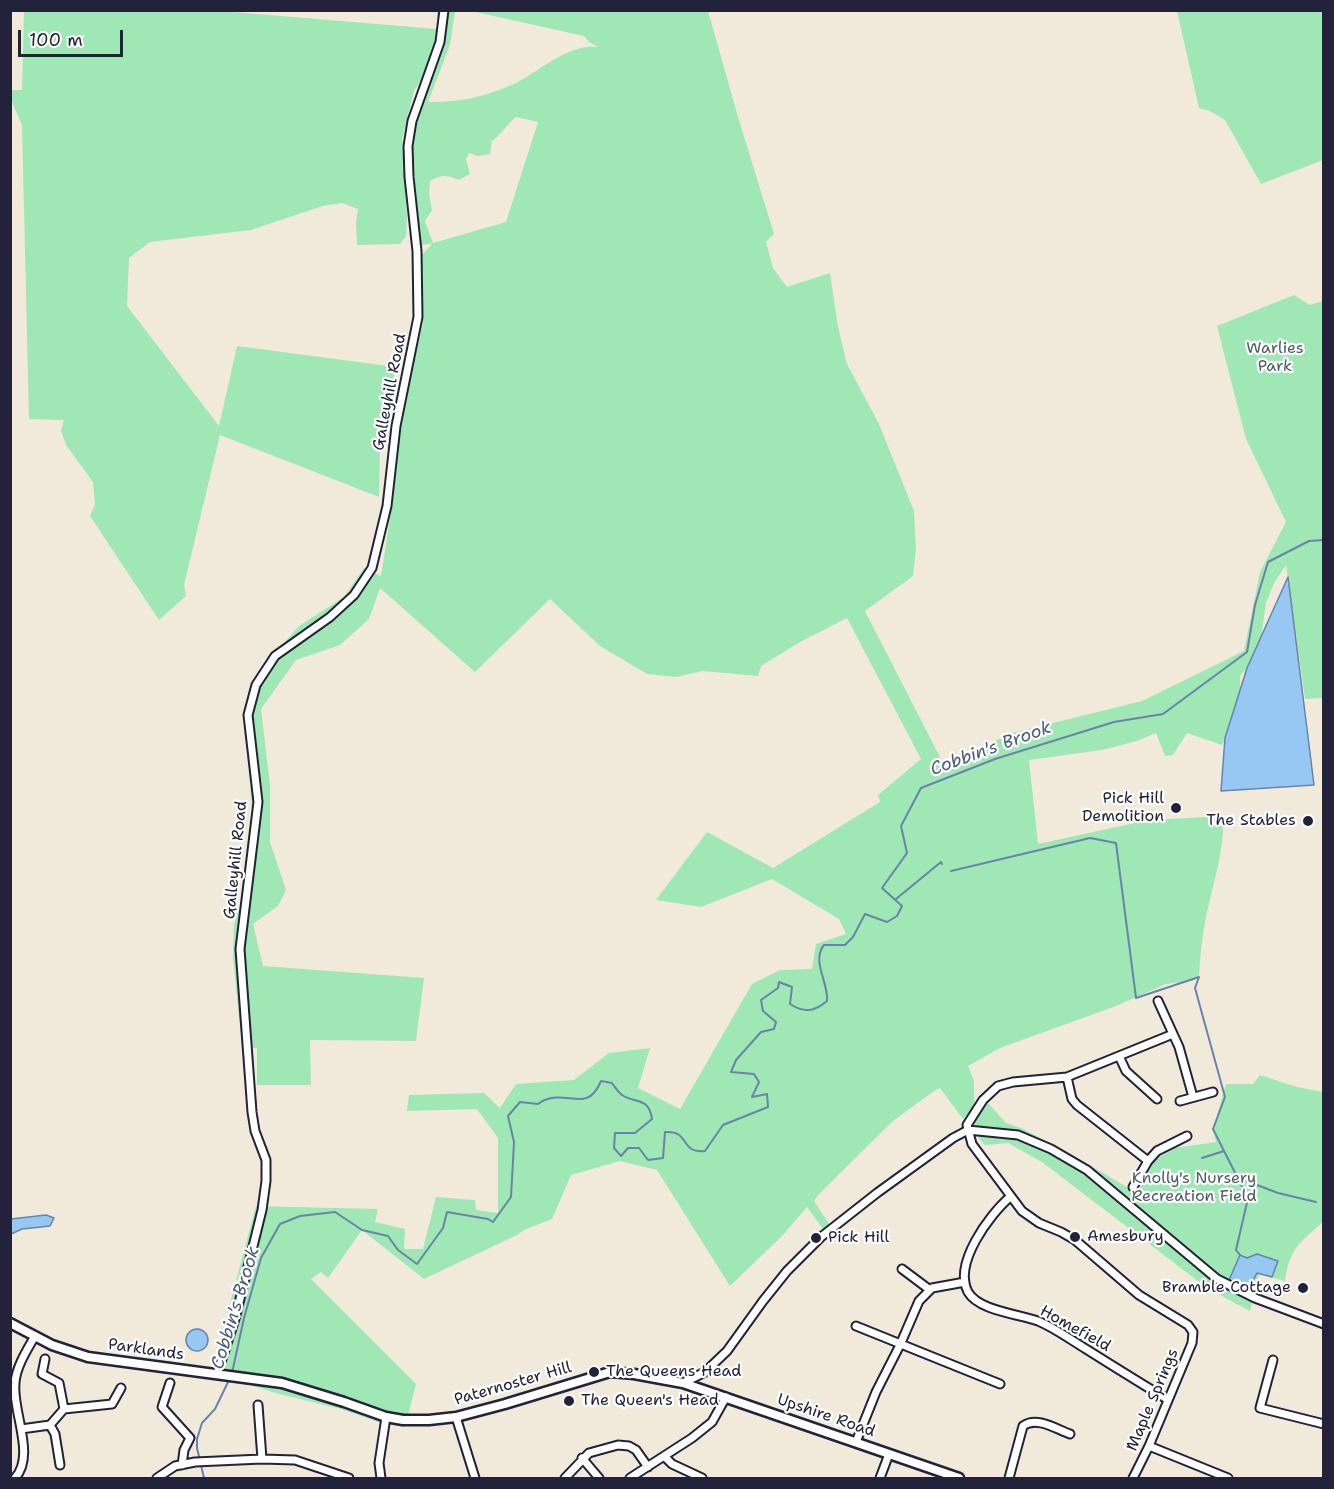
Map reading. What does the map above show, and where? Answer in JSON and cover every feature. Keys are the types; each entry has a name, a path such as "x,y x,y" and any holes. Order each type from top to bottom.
{"street":[{"name":"Galleyhill Road","path":"217,1374 235,1319 262,1210 266,1181 266,1160 256,1134 252,1112 240,948 258,802 248,715 256,685 275,656 338,610 354,595 372,568 387,506 396,426 418,317 417,251 408,146 412,121 440,42 444,10"},
{"path":"1158,1001 1179,1047 1193,1097"},
{"path":"683,1383 705,1372 727,1351 781,1279 821,1237 876,1193 968,1127 983,1100 998,1086 1066,1077 1173,1034"},
{"path":"1119,1056 1126,1071 1156,1099"},
{"path":"1066,1077 1072,1099 1077,1105 1148,1161"},
{"path":"1180,1101 1213,1092"},
{"path":"856,1442 876,1392 919,1301 930,1290 943,1285 965,1282 964,1272 971,1249 998,1207 1010,1197 972,1144 968,1127"},
{"path":"968,1127 1018,1135 1051,1149 1087,1170 1217,1279 1255,1298 1323,1324"},
{"path":"1133,1187 1148,1161 1157,1151 1187,1136"},
{"name":"Maple Springs","path":"1010,1197 1022,1211 1039,1223 1075,1240 1139,1295 1188,1324 1193,1332 1192,1343 1133,1479"},
{"path":"902,1269 930,1290"},
{"name":"Homefield","path":"965,1282 969,1293 978,1303 1040,1322 1167,1400"},
{"name":"Parklands","path":"10,1323 52,1345 88,1356 282,1383 386,1417"},
{"path":"856,1326 1000,1384"},
{"path":"15,1479 22,1466 23,1449 13,1379 34,1336"},
{"path":"45,1359 42,1374 59,1383 64,1409"},
{"path":"1273,1360 1260,1408 1323,1424"},
{"name":"Paternoster Hill","path":"386,1417 416,1420 456,1417 610,1372 683,1383"},
{"path":"170,1383 162,1407 190,1437 184,1450 182,1464"},
{"name":"Upshire Road","path":"683,1383 959,1479"},
{"path":"21,1429 50,1425 64,1409 112,1404 121,1388"},
{"path":"630,1479 665,1457 712,1422 726,1398"},
{"path":"258,1405 262,1459"},
{"path":"381,1479 381,1450 386,1417"},
{"path":"456,1417 475,1479"},
{"path":"1009,1479 1023,1426 1034,1421 1070,1434"},
{"path":"50,1425 55,1434 60,1465"},
{"path":"565,1479 589,1453 618,1445 629,1446 636,1450 648,1467"},
{"path":"1149,1446 1228,1479"},
{"path":"880,1479 889,1454"},
{"path":"665,1457 672,1464 702,1479"},
{"path":"582,1458 599,1479"},
{"path":"157,1479 175,1466 182,1464 262,1459 295,1460 349,1479"}],"green space":[{"path":"24,11 221,11 437,29 435,43 421,80 414,91 402,139 407,220 406,236 400,244 357,245 358,209 342,203 323,206 251,230 150,242 129,258 127,306 219,426 237,346 396,367 380,445 379,497 220,435 184,585 186,596 159,620 90,516 95,504 93,482 66,445 61,431 64,420 29,419 22,125 11,100 11,90 22,90"},
{"name":"Warlies Park","path":"437,11 455,11 450,45 428,102 462,100 493,92 524,79 564,54 586,47 598,47 584,36 471,11 708,11 774,234 766,242 773,268 787,287 830,273 838,327 847,364 879,424 914,511 916,549 913,576 865,611 943,763 1013,733 1142,701 1244,651 1260,572 1286,522 1246,439 1217,326 1294,295 1310,305 1323,301 1323,698 1305,699 1286,565 1274,583 1266,603 1259,652 1240,676 1241,703 1222,745 1187,733 1173,755 1165,756 1156,733 1137,741 1102,750 1029,760 1038,844 1144,821 1145,823 1152,820 1205,817 1221,812 1223,835 1201,947 1199,977 1191,981 1166,984 1116,1006 1000,1048 968,1066 974,1081 974,1107 963,1119 940,1088 934,1091 893,1121 818,1195 814,1201 829,1224 824,1230 807,1207 783,1235 730,1286 657,1170 620,1161 571,1175 552,1219 524,1230 424,1279 362,1230 328,1278 321,1272 311,1279 416,1384 405,1427 384,1424 341,1409 279,1394 209,1372 213,1367 256,1206 378,1209 375,1222 405,1229 404,1249 423,1249 436,1197 475,1200 476,1210 498,1213 498,1138 477,1109 407,1111 409,1095 484,1093 500,1108 516,1084 574,1080 609,1053 650,1048 638,1088 680,1109 752,984 780,970 812,969 816,944 846,934 839,919 772,879 701,907 656,900 707,832 773,868 880,802 878,795 921,759 847,618 800,642 761,666 758,676 703,671 676,677 647,674 600,646 550,599 475,672 380,588 369,619 340,645 296,660 261,709 270,785 270,842 286,890 278,906 253,924 263,966 424,978 416,1041 310,1040 311,1085 257,1085 257,1048 242,1047 233,957 234,924 248,882 252,810 244,713 277,662 283,644 299,626 344,597 364,568 381,576 394,493 393,449 423,323 420,257 432,244 417,245 406,147 420,97 445,34 437,17","holes":["516,117 538,122 506,222 433,243 425,221 432,210 429,194 430,181 445,176 459,180 470,174 466,159 469,153 478,156 490,154 492,141"]},
{"path":"1177,11 1323,11 1323,160 1261,184 1225,120 1210,111 1199,108"},
{"name":"Knolly's Nursery Recreation Field","path":"1260,1075 1297,1087 1323,1092 1323,1222 1293,1253 1285,1281 1259,1274 1250,1311 1207,1288 1042,1162 1008,1143 985,1145 967,1125 983,1100 1006,1123 1064,1150 1137,1193 1155,1160 1175,1148 1216,1142 1213,1129 1226,1084 1253,1084"}],"water":[{"path":"1288,577 1314,785 1221,791 1225,738 1247,668"},
{"path":"46,1215 54,1218 50,1226 22,1229 11,1234 11,1219"},
{"path":"1257,1254 1278,1261 1272,1277 1257,1273 1249,1288 1229,1280 1240,1255 1247,1258"},
{"path":"197,1329 205,1332 208,1340 205,1348 197,1351 189,1348 186,1340 189,1332"}],"waterway":[{"name":"Cobbin's Brook","path":"232,1373 244,1318 261,1258 280,1224 300,1216 335,1212 362,1230 388,1236 398,1250 417,1264 443,1228 447,1212 488,1219 493,1222 511,1197 514,1142 508,1116 520,1102 538,1104 557,1097 582,1099 595,1092 601,1081 612,1083 622,1095 645,1104 652,1119 635,1133 615,1133 614,1148 621,1156 628,1148 639,1148 648,1160 663,1158 665,1132 679,1135 691,1149 705,1151 723,1125 768,1107 767,1094 752,1097 759,1082 754,1074 731,1072 736,1060 761,1032 774,1029 776,1022 763,1011 761,1000 778,988 779,982 792,987 790,1004 795,1007 809,1010 822,1005 827,1001 819,958 824,945 845,945 853,937 865,914 887,922 897,916 902,906 882,888 907,853 901,826 921,788 995,759 1114,722 1163,714 1247,652 1255,605 1268,562 1309,541 1324,540"},
{"path":"951,871 1090,838 1116,843 1136,998 1199,977 1195,988 1225,1097 1213,1129 1224,1151 1202,1158"},
{"path":"896,899 941,862 942,864"},
{"path":"1224,1151 1248,1198 1236,1250 1240,1255"},
{"path":"1236,1177 1278,1193 1316,1202"},
{"name":"Cobbin's Brook","path":"204,1478 197,1439 202,1423 215,1409 230,1378"}],"place":[{"name":"Pick Hill Demolition","path":"1176,808"},
{"name":"The Stables","path":"1308,821"},
{"name":"Amesbury","path":"1075,1237"},
{"name":"Pick Hill","path":"816,1238"},
{"name":"Bramble Cottage","path":"1303,1288"},
{"name":"The Queens Head","path":"594,1372"},
{"name":"The Queen's Head","path":"569,1401"}]}
